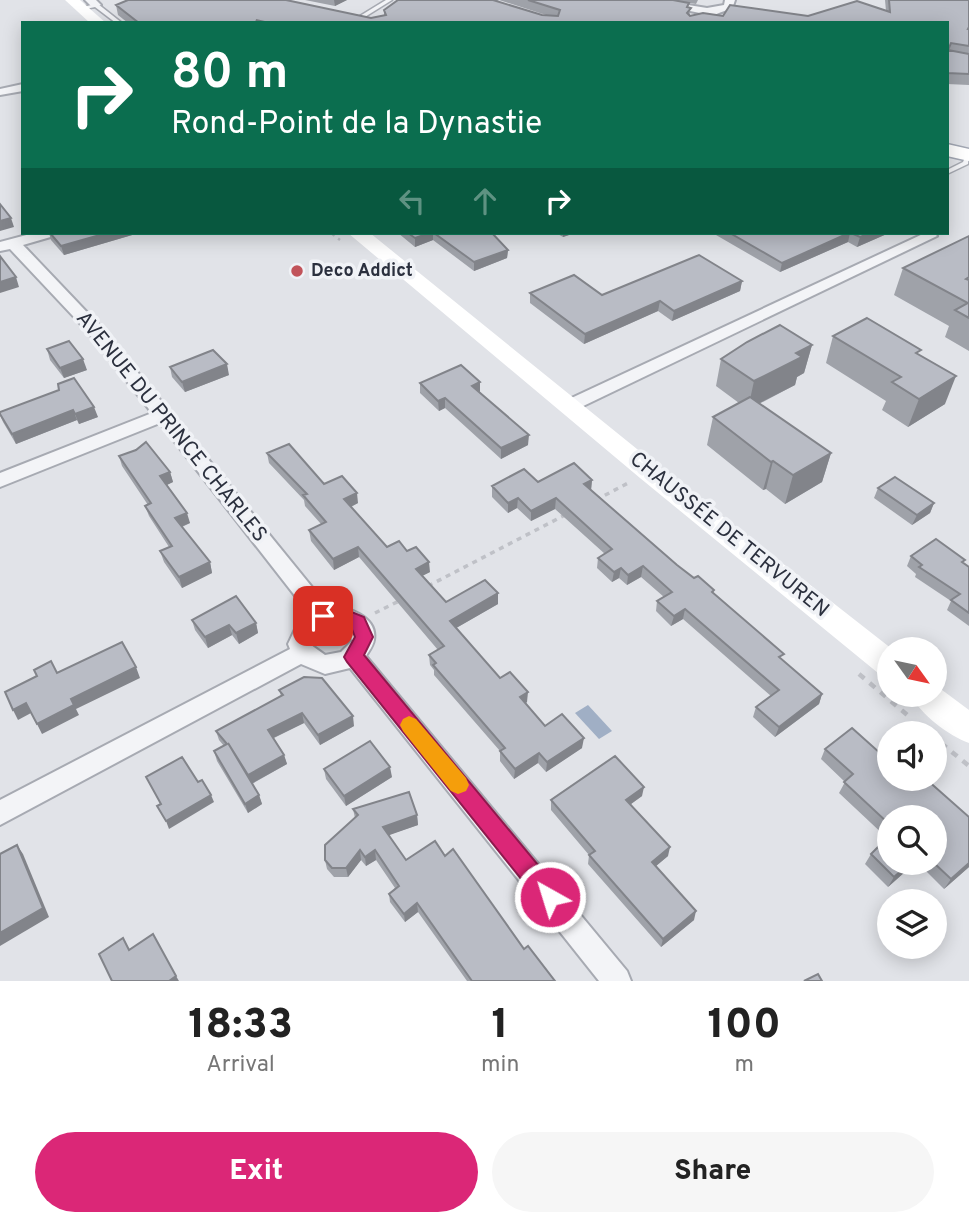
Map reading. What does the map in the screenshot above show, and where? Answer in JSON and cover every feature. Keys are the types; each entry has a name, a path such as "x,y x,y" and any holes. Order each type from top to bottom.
{"main road":[{"path":"85,3 98,21"},
{"path":"352,17 369,21"},
{"path":"949,150 969,155"},
{"name":"CHAUSSÉE DE TERVUREN","path":"360,235 571,405 649,472 877,654"},
{"path":"939,707 957,724"}],"street":[{"path":"640,0 706,14 729,7 730,0"},
{"path":"0,92 21,87"},
{"path":"7,245 41,235"},
{"path":"571,405 930,236"},
{"name":"AVENUE DU PRINCE CHARLES","path":"7,245 94,329 323,616"},
{"path":"0,480 162,416"},
{"path":"342,615 358,622 364,637 354,657 330,664 311,660 304,652 301,637 306,628 323,616 342,615"},
{"path":"0,813 304,652"},
{"path":"354,657 617,981"}],"lane":[{"path":"352,17 390,0"},
{"path":"85,3 116,21"},
{"path":"949,171 966,163 969,155"}],"path":[{"path":"593,502 649,472"},
{"path":"419,590 568,514"},
{"path":"358,622 407,597"},
{"path":"957,724 969,766"}],"water":[{"path":"588,705 612,731 599,739 575,713"}],"building":[{"path":"128,0 286,0 371,18 386,15 384,10 398,0 493,0 542,15 558,16 560,10 528,0 673,0 689,3 687,7 691,8 687,13 690,16 703,13 723,16 730,5 808,16 857,1 890,12 889,0 969,0 969,46 951,43 949,48 949,21 136,21 116,5"},
{"path":"949,50 969,54 969,74 949,73"},
{"path":"0,204 11,218 0,221"},
{"path":"52,235 100,235 61,246"},
{"path":"437,235 494,235 508,250 474,262"},
{"path":"733,235 845,235 782,263"},
{"path":"969,236 969,277 966,279 969,280 969,318 955,310 968,303 903,268"},
{"path":"699,255 742,281 674,311 660,301 585,334 530,293 574,275 602,295"},
{"path":"0,256 16,277 0,282"},
{"path":"867,318 921,350 916,353 956,376 919,399 892,382 901,377 833,336"},
{"path":"780,325 812,345 796,353 802,357 754,381 721,359 747,342"},
{"path":"69,341 83,359 60,368 47,349"},
{"path":"213,350 227,364 182,382 170,367"},
{"path":"461,365 480,382 472,386 529,435 501,448 445,398 438,401 420,383"},
{"path":"74,378 94,407 75,414 73,410 12,434 0,412 59,390 58,384"},
{"path":"750,397 831,453 793,475 771,462 713,417"},
{"path":"146,442 170,472 160,476 187,513 175,518 210,562 179,577 160,551 172,546 145,506 151,503 119,456 136,450"},
{"path":"289,444 324,484 342,476 357,493 344,499 387,547 399,541 407,551 416,547 429,562 416,569 446,602 485,580 498,593 450,621 500,678 510,672 528,692 520,697 545,726 562,714 584,738 547,762 539,753 515,769 500,751 505,748 433,665 436,663 429,655 444,646 358,547 333,559 309,530 326,522 303,495 307,494 267,453"},
{"path":"574,463 592,480 584,484 677,565 694,578 698,576 714,590 712,592 784,654 779,657 822,694 779,727 756,707 779,690 685,609 674,616 657,601 672,592 643,566 628,575 621,568 614,572 598,558 612,549 556,498 531,511 518,498 508,503 492,486 524,469 538,482"},
{"path":"895,477 934,503 917,515 878,488"},
{"path":"936,539 965,560 962,562 969,567 969,613 951,600 960,594 919,567 922,565 911,556"},
{"path":"236,596 256,623 236,633 229,625 205,637 192,620"},
{"path":"122,642 136,667 71,699 74,705 37,724 26,703 13,710 5,692 37,676 34,670 51,661 57,673"},
{"path":"304,677 322,678 353,716 318,735 302,713 268,730 284,755 248,775 228,743 259,795 245,804 214,751 227,744 216,731 283,695 279,690"},
{"path":"852,728 877,750 877,791 940,791 969,817 969,863 951,879 947,875 947,805 877,805 877,813 844,782 853,774 825,749"},
{"path":"370,741 390,767 344,796 324,769"},
{"path":"615,756 644,787 626,800 670,847 652,862 696,911 663,939 589,855 595,851 551,800"},
{"path":"182,757 198,782 202,780 211,795 166,821 157,806 161,804 146,777"},
{"path":"409,792 417,815 383,827 406,860 435,841 445,856 453,849 524,949 528,946 555,981 472,981 417,903 404,914 389,894 399,886 375,850 365,857 360,850 346,868 332,868 325,860 325,845 358,815 353,809"},
{"path":"17,845 43,908 0,933 0,854"},
{"path":"877,848 877,860 871,854"},
{"path":"153,934 176,976 169,981 112,981 99,954 123,938 129,950"},
{"path":"818,974 822,981 804,981"}],"slow traffic":[{"path":"409,725 458,785"}],"place":[{"name":"Deco Addict","path":"297,271"}],"route":[{"path":"323,616 342,615 358,622 364,637 354,657 550,897"}]}
